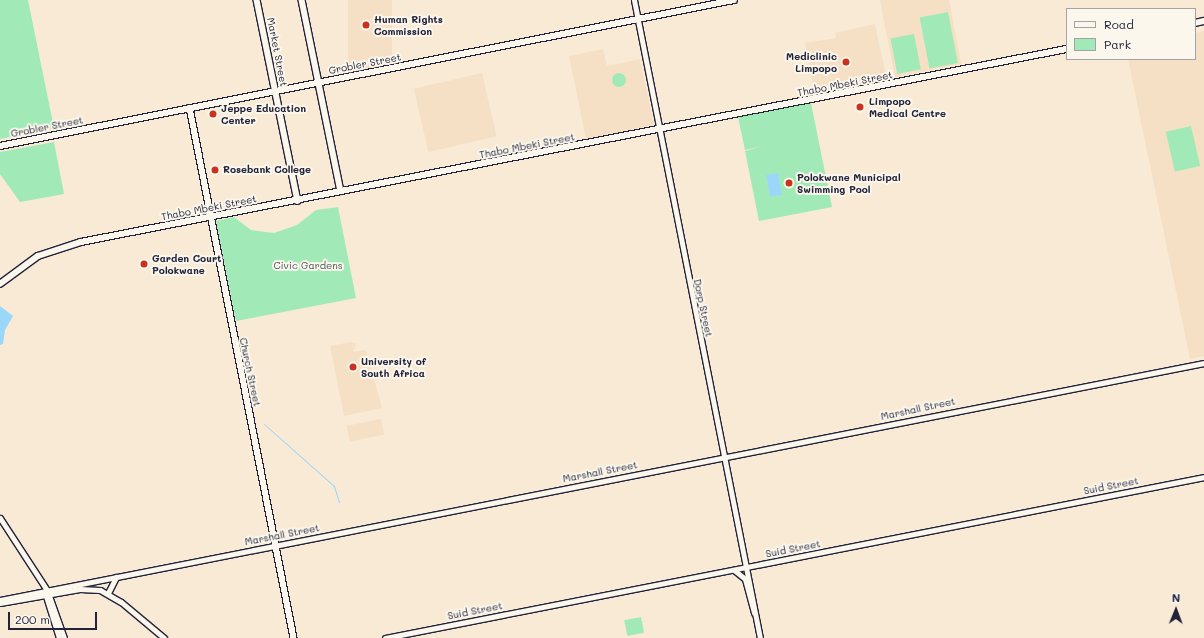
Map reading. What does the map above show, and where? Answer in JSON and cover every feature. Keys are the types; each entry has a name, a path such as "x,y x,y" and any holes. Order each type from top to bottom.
{"main road":[{"name":"Market Street","path":"257,0 298,201"},
{"path":"302,0 341,191"},
{"name":"Grobler Street","path":"0,146 734,0"},
{"name":"Thabo Mbeki Street","path":"0,284 26,263 62,247 1066,49"},
{"name":"Church Street","path":"190,108 210,217 294,638"}],"street":[{"name":"Dorp Street","path":"634,0 723,458 747,568 760,638"},
{"name":"Marshall Street","path":"0,600 1204,363"},
{"name":"Suid Street","path":"387,637 747,568 1204,476"},
{"path":"0,518 46,591 56,621 64,638"},
{"name":"Dorp Street","path":"734,570 745,579 756,619"},
{"path":"108,593 116,577"},
{"path":"46,591 80,589 108,593 164,638"},
{"name":"Marshall Street","path":"0,604 46,591"},
{"path":"56,621 59,638"}],"shaded area":[{"path":"348,0 392,0 392,73 348,73"},
{"path":"880,0 949,0 961,64 895,77"},
{"name":"Mediclinic Limpopo","path":"875,24 887,81 815,96 805,43 836,38 835,33"},
{"path":"1204,31 1204,356 1190,359 1128,60 1196,60 1196,33"},
{"path":"603,49 607,66 640,59 654,125 586,139 569,56"},
{"path":"482,73 497,136 428,152 414,89"},
{"name":"University of South Africa","path":"351,342 356,343 353,352 366,350 382,408 344,416 330,346"},
{"path":"381,419 384,435 350,441 347,426"}],"green space":[{"path":"0,0 28,0 54,128 0,139"},
{"path":"948,12 958,63 929,69 920,18"},
{"path":"914,34 921,69 897,74 890,39"},
{"path":"619,73 624,75 626,80 624,85 619,87 614,85 612,80 614,75"},
{"name":"Polokwane Municipal Swimming Pool","path":"811,103 832,207 759,221 745,151 763,146 745,150 738,117"},
{"path":"1191,126 1200,166 1175,172 1166,132"},
{"path":"54,142 64,194 20,202 0,174 0,152"},
{"name":"Civic Gardens","path":"338,207 356,298 236,321 216,221 234,217 251,230 274,233 297,225 316,210"},
{"path":"641,617 644,633 627,636 624,620"}],"water":[{"path":"778,173 782,195 770,197 766,175"},
{"path":"0,306 13,316 5,330 3,344 0,345"}],"waterway":[{"path":"264,424 334,486 339,502"}],"place":[{"name":"Human Rights Commission","path":"366,25"},
{"name":"Mediclinic Limpopo","path":"846,62"},
{"name":"Limpopo Medical Centre","path":"860,107"},
{"name":"Jeppe Education Center","path":"213,114"},
{"name":"Rosebank College","path":"215,170"},
{"name":"Polokwane Municipal Swimming Pool","path":"789,183"},
{"name":"Garden Court Polokwane","path":"144,264"},
{"name":"University of South Africa","path":"353,367"}]}
